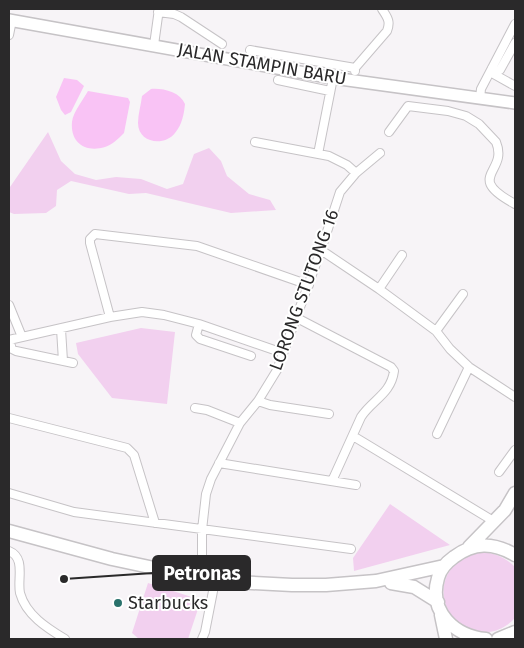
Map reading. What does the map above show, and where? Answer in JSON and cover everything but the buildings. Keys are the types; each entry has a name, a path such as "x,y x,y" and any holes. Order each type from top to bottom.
{"main road":[{"path":"446,639 436,586 438,576 444,566 467,549 494,522 505,510 515,493"},
{"path":"9,531 112,559 215,581 326,585 376,581 444,566"},
{"path":"467,549 475,545 494,546 515,554"},
{"path":"376,581 408,585 419,589 439,605 447,621 460,633 486,639"},
{"path":"498,639 515,632"}],"street":[{"path":"154,45 158,10 181,17 222,44"},
{"path":"354,81 355,68 387,31 389,19 383,10"},
{"path":"9,35 10,20"},
{"name":"JALAN STAMPIN BARU","path":"10,20 333,78 515,104"},
{"path":"480,98 481,89 515,24"},
{"path":"491,70 501,70 515,43"},
{"path":"250,50 355,68"},
{"path":"491,70 515,86"},
{"path":"318,154 333,78"},
{"path":"278,80 330,91"},
{"path":"389,132 408,106 412,90"},
{"path":"408,106 448,111 466,116 479,124 498,146 497,161 489,178 489,184 498,194 515,204"},
{"path":"255,142 337,159 356,173"},
{"name":"LORONG STUTONG 16","path":"202,578 202,530 206,494 211,479 240,423 258,400 277,370 340,192 356,173 380,152"},
{"path":"110,317 90,243 90,239 96,234 197,246 309,284"},
{"path":"321,250 379,289 436,331 450,349 469,367 515,397"},
{"path":"379,289 402,255"},
{"path":"436,331 463,294"},
{"path":"9,305 22,337"},
{"path":"73,363 16,351 12,349 9,340 110,317 142,312 164,315 199,324 283,353"},
{"path":"296,318 391,367 394,371 387,390 367,408 332,481"},
{"path":"199,324 197,337 251,356"},
{"path":"61,329 63,361"},
{"path":"241,353 244,340"},
{"path":"437,434 469,367"},
{"path":"258,400 270,405 329,414"},
{"path":"195,408 207,410 240,423"},
{"path":"9,418 127,448 134,455 155,523"},
{"path":"353,436 494,522"},
{"path":"499,472 515,450"},
{"path":"219,463 356,484"},
{"path":"9,493 74,512 351,549"},
{"path":"9,551 14,553 19,561 20,593 30,612 37,620 65,639"},
{"path":"202,639 215,581"}],"shaded area":[{"path":"64,78 77,80 84,86 71,112 65,115 56,97"},
{"path":"151,89 171,92 179,96 185,104 179,126 175,133 165,140 152,141 142,135 139,130 138,120 142,96"},
{"path":"88,91 128,98 130,102 124,133 113,143 98,149 81,145 74,136 72,129 76,110"},
{"path":"48,132 61,161 75,174 96,180 116,177 141,179 167,189 183,184 194,154 209,148 221,161 227,176 249,194 270,200 276,210 231,213 146,193 129,194 71,181 57,190 56,206 46,213 14,214 9,212 9,187"},
{"path":"141,328 175,332 167,404 112,398 78,354 76,343"},
{"path":"390,504 450,545 354,571 353,558"},
{"path":"481,552 500,556 515,567 515,618 504,627 491,632 481,632 465,627 453,617 446,605 444,592 446,579 453,567 465,557"},
{"path":"148,583 201,600 188,639 139,639 132,633"}],"place":[{"name":"Petronas","path":"64,579"},
{"name":"Starbucks","path":"118,603"}]}
